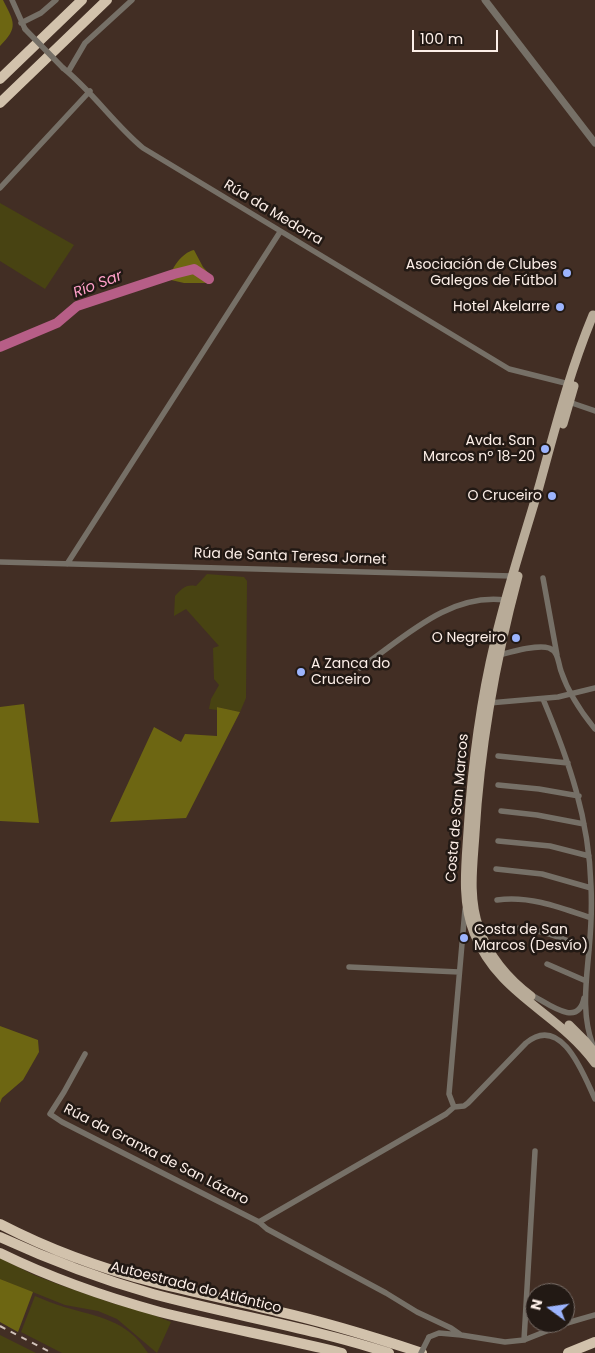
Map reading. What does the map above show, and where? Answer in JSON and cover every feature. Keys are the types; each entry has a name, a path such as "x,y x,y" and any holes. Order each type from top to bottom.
{"highway":[{"path":"0,79 80,0"},
{"path":"0,103 109,0"},
{"path":"0,1224 88,1263 277,1311 422,1353"},
{"name":"Autoestrada do Atlántico","path":"0,1237 44,1257 115,1283 359,1343 389,1353"},
{"path":"0,1253 62,1280 167,1314 342,1353"},
{"path":"568,1353 595,1342"},
{"path":"312,1345 321,1353"},
{"path":"410,1349 416,1348 432,1353"}],"main road":[{"path":"476,740 482,725 485,707 493,702 486,698 505,600 569,384 594,310"},
{"path":"493,657 506,621 594,310"},
{"path":"569,402 569,384 578,372"},
{"path":"512,576 516,573 527,535 535,518"},
{"path":"506,621 506,609 513,582 512,576"},
{"name":"Costa de San Marcos","path":"493,657 491,693 493,702 486,720 469,892 478,927 483,940 501,968 528,994 574,1030 595,1051"},
{"name":"Costa de San Marcos","path":"493,657 476,740 470,801 470,926 484,954 502,978 570,1034 595,1063"},
{"path":"470,926 483,940"}],"street":[{"name":"Rúa da Medorra","path":"12,0 25,29 90,91 124,132 143,148 509,369 569,384"},
{"path":"21,23 41,13 56,0"},
{"path":"66,70 85,43 132,0"},
{"path":"485,0 595,144"},
{"path":"0,188 90,91"},
{"path":"67,564 280,232"},
{"path":"569,402 595,411"},
{"name":"Rúa de Santa Teresa Jornet","path":"0,562 512,576"},
{"path":"543,578 560,670 571,693 595,728"},
{"path":"360,668 424,621 472,600 492,598 505,600"},
{"path":"493,657 544,647 553,650 557,655"},
{"path":"493,702 543,699 595,688"},
{"path":"543,699 579,796 589,856 591,918 586,981 587,1027 595,1051"},
{"path":"498,756 568,763"},
{"path":"498,785 539,789 579,796"},
{"path":"501,811 537,815 584,824"},
{"path":"498,841 550,846 589,856"},
{"path":"496,869 542,874 591,888"},
{"path":"497,900 510,899 539,902 591,918"},
{"path":"454,1107 449,1094 459,972 463,938 470,926"},
{"path":"508,928 550,934 589,950"},
{"path":"546,964 586,981"},
{"path":"349,967 459,972"},
{"path":"528,994 554,1009 569,1013 580,1008 586,989"},
{"name":"Rúa da Granxa de San Lázaro","path":"259,1222 446,1114 454,1107 464,1106 526,1043 542,1035 561,1041 570,1049 595,1100"},
{"name":"Rúa da Granxa de San Lázaro","path":"85,1054 50,1114 158,1172 259,1222 267,1229 461,1335 506,1342 524,1340 566,1323 595,1315"},
{"path":"524,1340 535,1151"},
{"path":"422,1353 429,1337 439,1333 461,1335"}],"shaded area":[{"path":"0,0 3,0 13,24 10,34 0,46"},
{"path":"0,203 74,245 45,289 0,261"},
{"path":"194,250 203,267 212,277 212,282 184,283 171,280 174,266 185,254"},
{"path":"207,574 244,577 247,581 246,698 240,712 217,707 217,710 209,709 211,699 219,685 214,679 213,648 219,646 186,609 174,616 175,596 186,586 196,586"},
{"path":"24,704 39,823 0,821 0,707"},
{"path":"217,707 240,712 186,818 110,822 154,727 181,742 185,734 217,736"},
{"path":"0,1026 38,1040 39,1052 23,1080 2,1098 0,1103"},
{"path":"0,1258 34,1275 60,1285 115,1304 141,1310 171,1322 157,1353 117,1319 98,1311 65,1305 0,1279"},
{"path":"0,1279 33,1292 18,1332 0,1322"},
{"path":"35,1296 60,1306 111,1321 131,1333 148,1353 62,1353 21,1332"},
{"path":"0,1335 36,1353 0,1353"}],"waterway":[{"name":"Río Sar","path":"0,347 57,323 77,306 174,274 194,269 209,279"}],"railway":[{"path":"0,1326 52,1353"}],"place":[{"name":"Asociación de Clubes Galegos de Fútbol","path":"567,273"},
{"name":"Hotel Akelarre","path":"560,307"},
{"name":"Avda. San Marcos nº 18-20","path":"545,449"},
{"name":"O Cruceiro","path":"552,496"},
{"name":"O Negreiro","path":"516,638"},
{"name":"A Zanca do Cruceiro","path":"301,672"},
{"name":"Costa de San Marcos (Desvío)","path":"464,938"}]}
